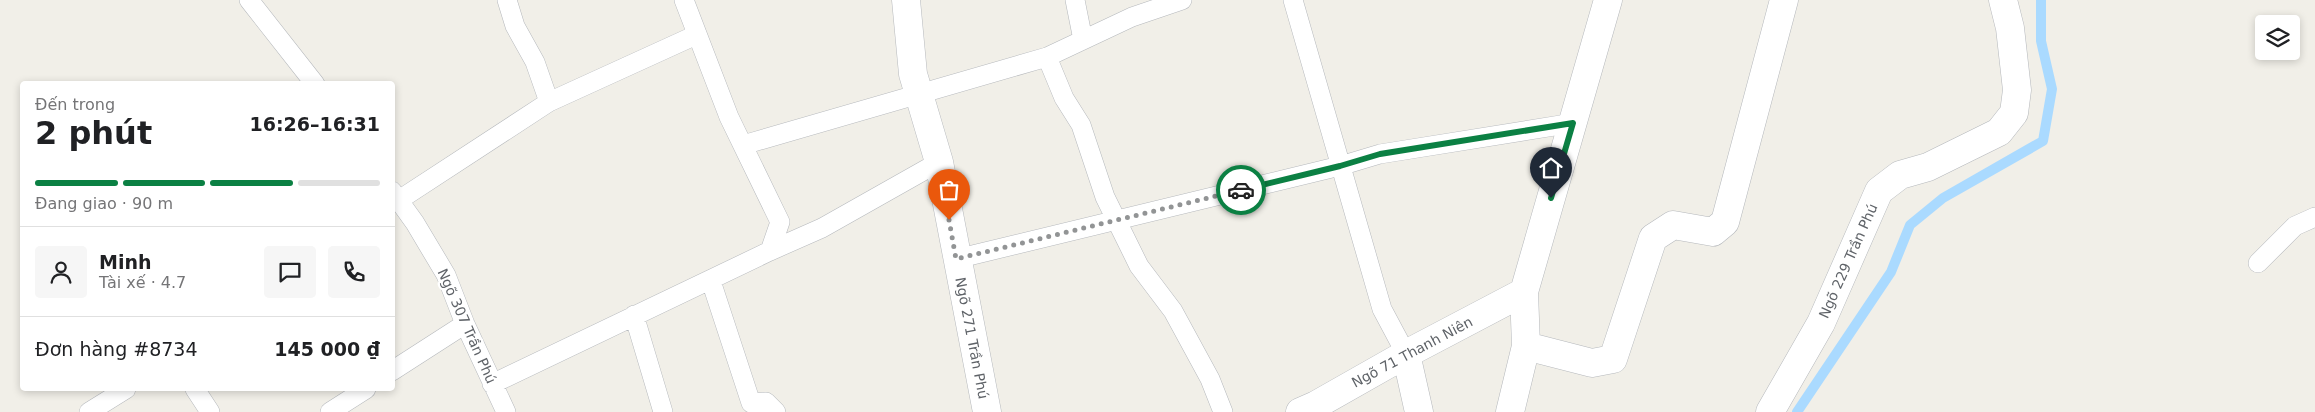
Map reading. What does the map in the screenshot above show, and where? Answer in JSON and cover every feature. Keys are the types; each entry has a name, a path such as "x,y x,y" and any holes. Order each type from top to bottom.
{"street":[{"name":"Ngõ 271 Trần Phú","path":"906,0 913,74 939,162 956,259 987,412"},
{"path":"1510,412 1526,346 1524,292 1608,0"},
{"path":"1526,346 1592,363 1613,359 1653,238 1673,225 1713,232 1725,222 1784,0"},
{"name":"Ngõ 229 Trần Phú","path":"1770,412 1821,323 1879,191 1900,175 1928,167 2000,132 2014,113 2017,90 2010,28 2003,0"},
{"name":"Ngõ 71 Thanh Niên","path":"1300,412 1524,292"},
{"path":"1406,354 1419,412"}],"lane":[{"path":"249,0 313,81"},
{"path":"507,0 515,26 535,62 549,102"},
{"path":"684,0 729,117 780,222 770,251"},
{"path":"1075,0 1084,40"},
{"path":"743,145 1047,57 1132,17 1182,0"},
{"path":"1293,0 1382,309 1406,354"},
{"path":"396,196 549,102 696,35"},
{"path":"1047,57 1064,98 1081,125 1105,197 1139,266 1173,311 1210,379 1223,412"},
{"path":"956,259 1340,166 1380,154 1573,123"},
{"path":"492,384 634,314 677,297 770,251 822,228 939,162"},
{"name":"Ngõ 307 Trần Phú","path":"396,196 415,223 446,275 465,324 506,412"},
{"path":"2258,263 2295,226 2315,217"},
{"path":"711,281 751,403 766,402 776,412"},
{"path":"634,314 662,412"},
{"path":"395,370 465,324"},
{"path":"89,412 123,391"},
{"path":"196,391 210,412"},
{"path":"330,412 363,391"}],"waterway":[{"path":"1797,412 1891,272 1910,225 1943,198 2043,141 2052,89 2041,41 2041,0"}],"way so far":[{"path":"949,220 956,259 1241,190"}],"route":[{"path":"1241,190 1340,166 1380,154 1573,123 1551,198"}]}
